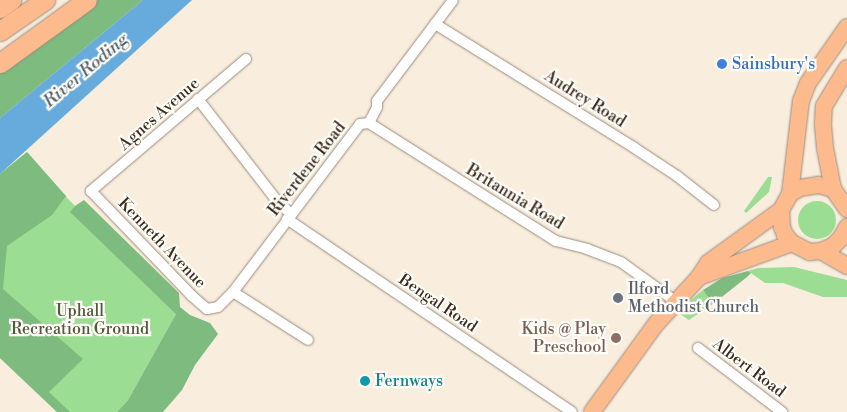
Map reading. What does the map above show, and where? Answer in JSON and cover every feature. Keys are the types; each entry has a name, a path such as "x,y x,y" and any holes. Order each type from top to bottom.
{"highway":[{"path":"0,8 11,0"},
{"path":"0,31 45,0"},
{"path":"0,63 88,0"}],"main road":[{"path":"592,412 675,301 699,277 708,263 781,210 790,194 801,101 808,83 847,27"},
{"path":"847,68 824,106 822,123 825,148 834,189 847,209"},
{"path":"790,194 807,185 819,185 834,189"},
{"path":"781,210 782,227 792,243 810,252 821,251 833,246 841,238 847,227"},
{"path":"699,277 792,243"},
{"path":"821,251 847,266"}],"street":[{"name":"Riverdene Road","path":"215,309 233,292 360,124 368,124 377,107 377,101 453,0"},
{"name":"Audrey Road","path":"435,24 633,147 677,176 714,205"},
{"name":"Agnes Avenue","path":"92,191 246,59"},
{"name":"Bengal Road","path":"198,99 289,217 572,412"},
{"name":"Britannia Road","path":"368,124 556,241 588,249 621,262 675,301"},
{"name":"Kenneth Avenue","path":"92,191 192,296 207,309 215,309"},
{"path":"233,292 308,340"},
{"name":"Albert Road","path":"698,348 782,412"}],"green space":[{"path":"92,0 143,0 0,118 0,68"},
{"name":"Uphall Recreation Ground","path":"27,152 70,201 180,307 128,400 117,412 57,412 0,358 0,174"},
{"path":"27,152 66,196 52,215 7,246 3,289 83,359 49,392 70,412 57,412 0,358 0,174"},
{"path":"768,177 772,177 769,192 746,213 744,211"},
{"path":"84,200 179,293 180,307 190,315 210,323 218,334 195,365 182,390 163,412 117,412 128,400 176,314 70,212"},
{"path":"817,201 824,202 830,207 835,213 835,227 830,233 824,238 817,239 810,238 804,233 799,227 798,220 799,213 804,207 810,202"},
{"path":"794,267 847,280 847,297 823,297 783,283 765,283 748,271 758,268"},
{"path":"748,271 751,273 747,277 713,304 703,290 722,278"},
{"path":"703,290 713,304 689,320 677,312"}],"water":[{"name":"River Roding","path":"143,0 192,0 0,174 0,118"}],"place":[{"name":"Sainsbury's","path":"722,64"},
{"name":"Ilford Methodist Church","path":"618,298"},
{"name":"Kids @ Play Preschool","path":"616,338"},
{"name":"Fernways","path":"365,381"}]}
